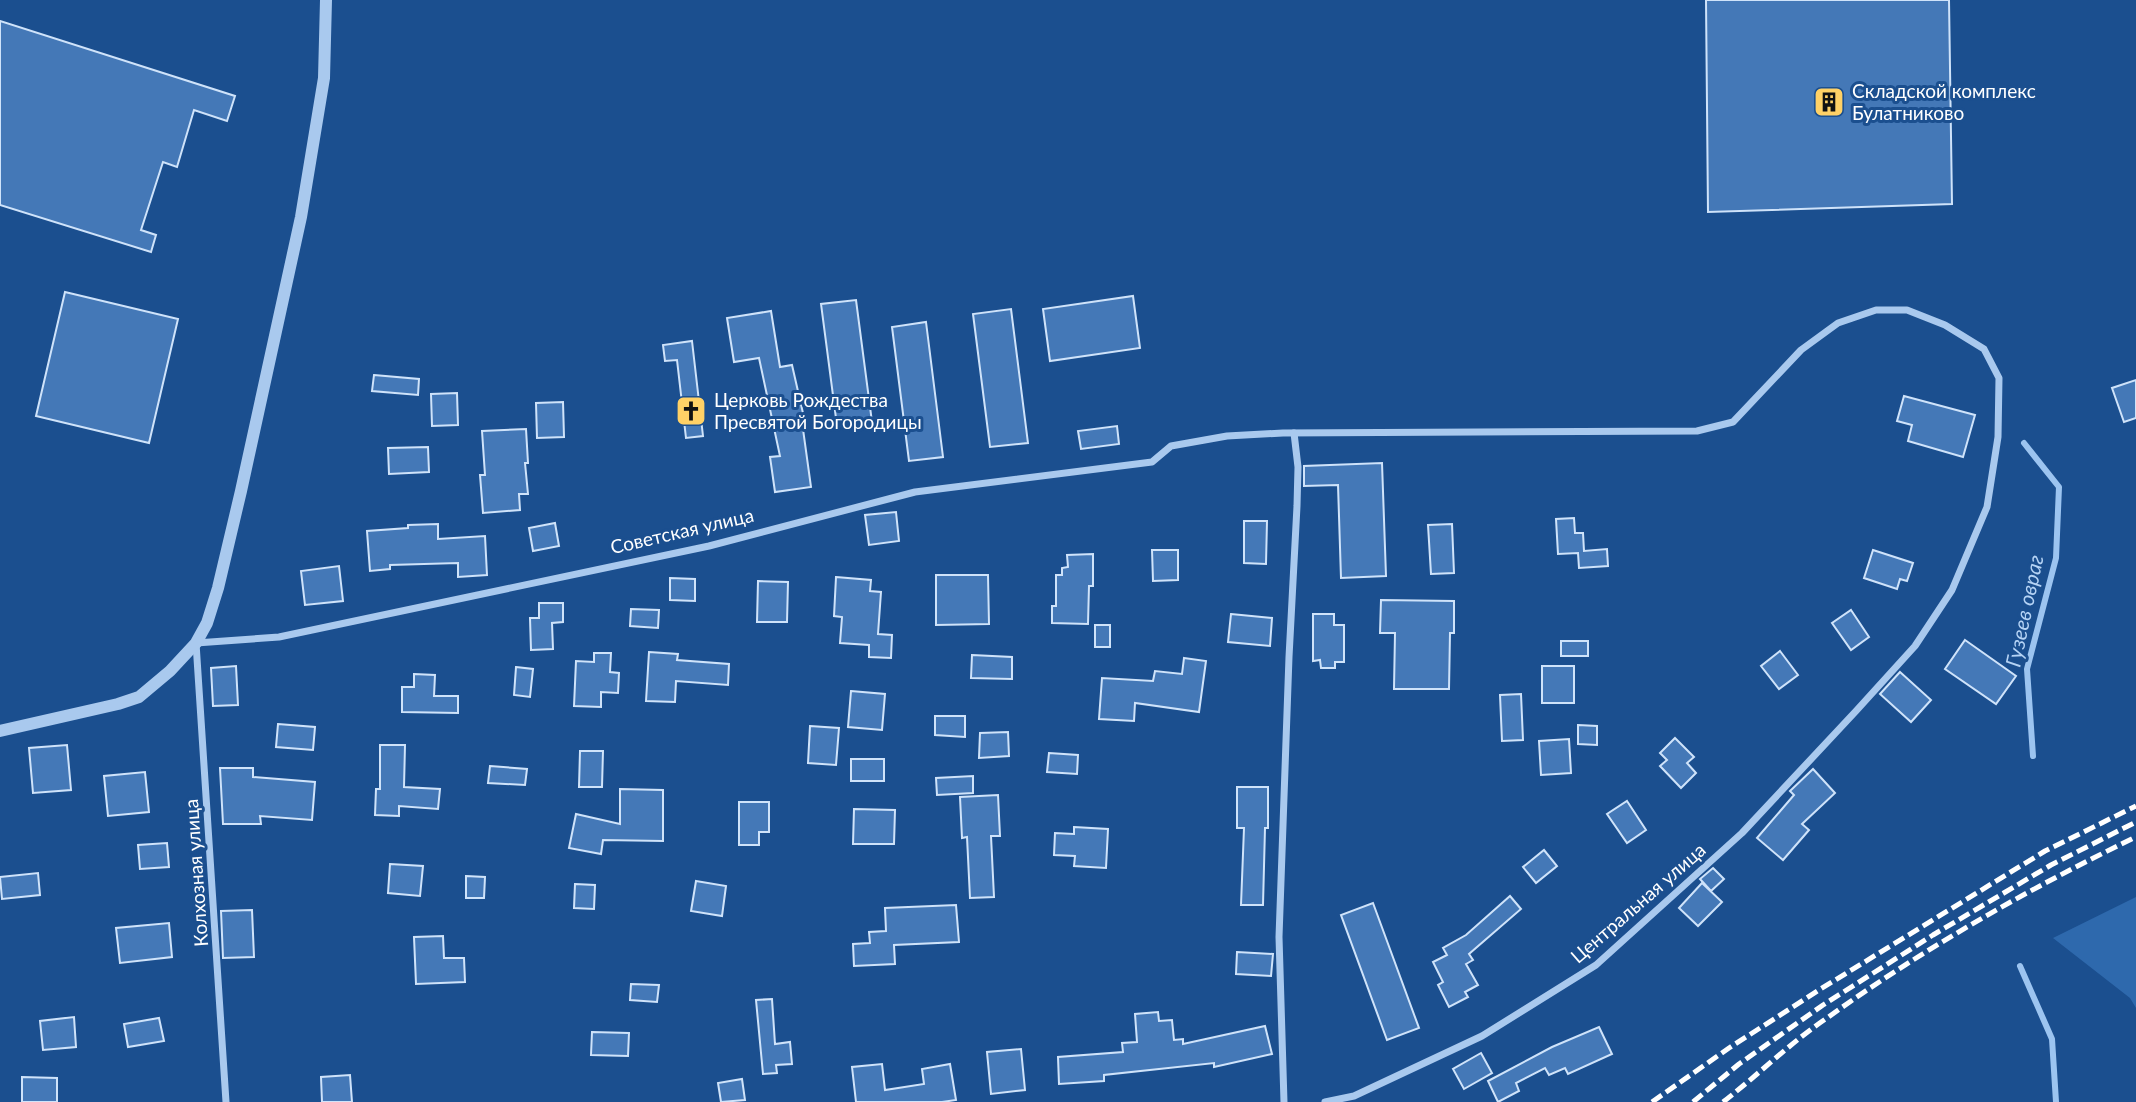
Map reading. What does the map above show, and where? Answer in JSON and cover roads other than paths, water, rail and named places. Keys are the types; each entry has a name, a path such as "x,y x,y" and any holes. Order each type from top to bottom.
{"street":[{"path":"0,731 139,697 170,671 196,643 213,607 283,309 301,217 324,78 326,0"},
{"name":"Центральная улица","path":"1171,446 1227,436 1294,433 1697,432 1733,422 1801,350 1838,323 1876,310 1907,310 1945,325 1984,349 1998,378 1998,437 1986,507 1952,590 1914,646 1742,833 1596,965 1482,1037 1354,1096 1325,1102"},
{"path":"1284,1102 1279,937 1297,506 1298,467 1294,433"},
{"name":"Советская улица","path":"196,643 279,637 709,546 915,492 1152,462 1171,446"},
{"name":"Колхозная улица","path":"196,643 226,1102"}],"waterway":[{"name":"Гузеев овраг","path":"2024,443 2059,487 2056,558 2027,669 2033,756"},
{"name":"Гузеев овраг","path":"2020,966 2052,1039 2056,1102"}],"railway":[{"path":"1652,1102 1819,990 2045,851 2136,806"},
{"path":"1693,1102 1739,1064 1823,1005 1933,935 2051,865 2136,822"},
{"path":"1723,1102 1813,1028 1901,968 2017,898 2136,837"}],"place":[{"name":"Складской комплекс Булатниково","path":"1829,102"},
{"name":"Церковь Рождества Пресвятой Богородицы","path":"691,411"}]}
